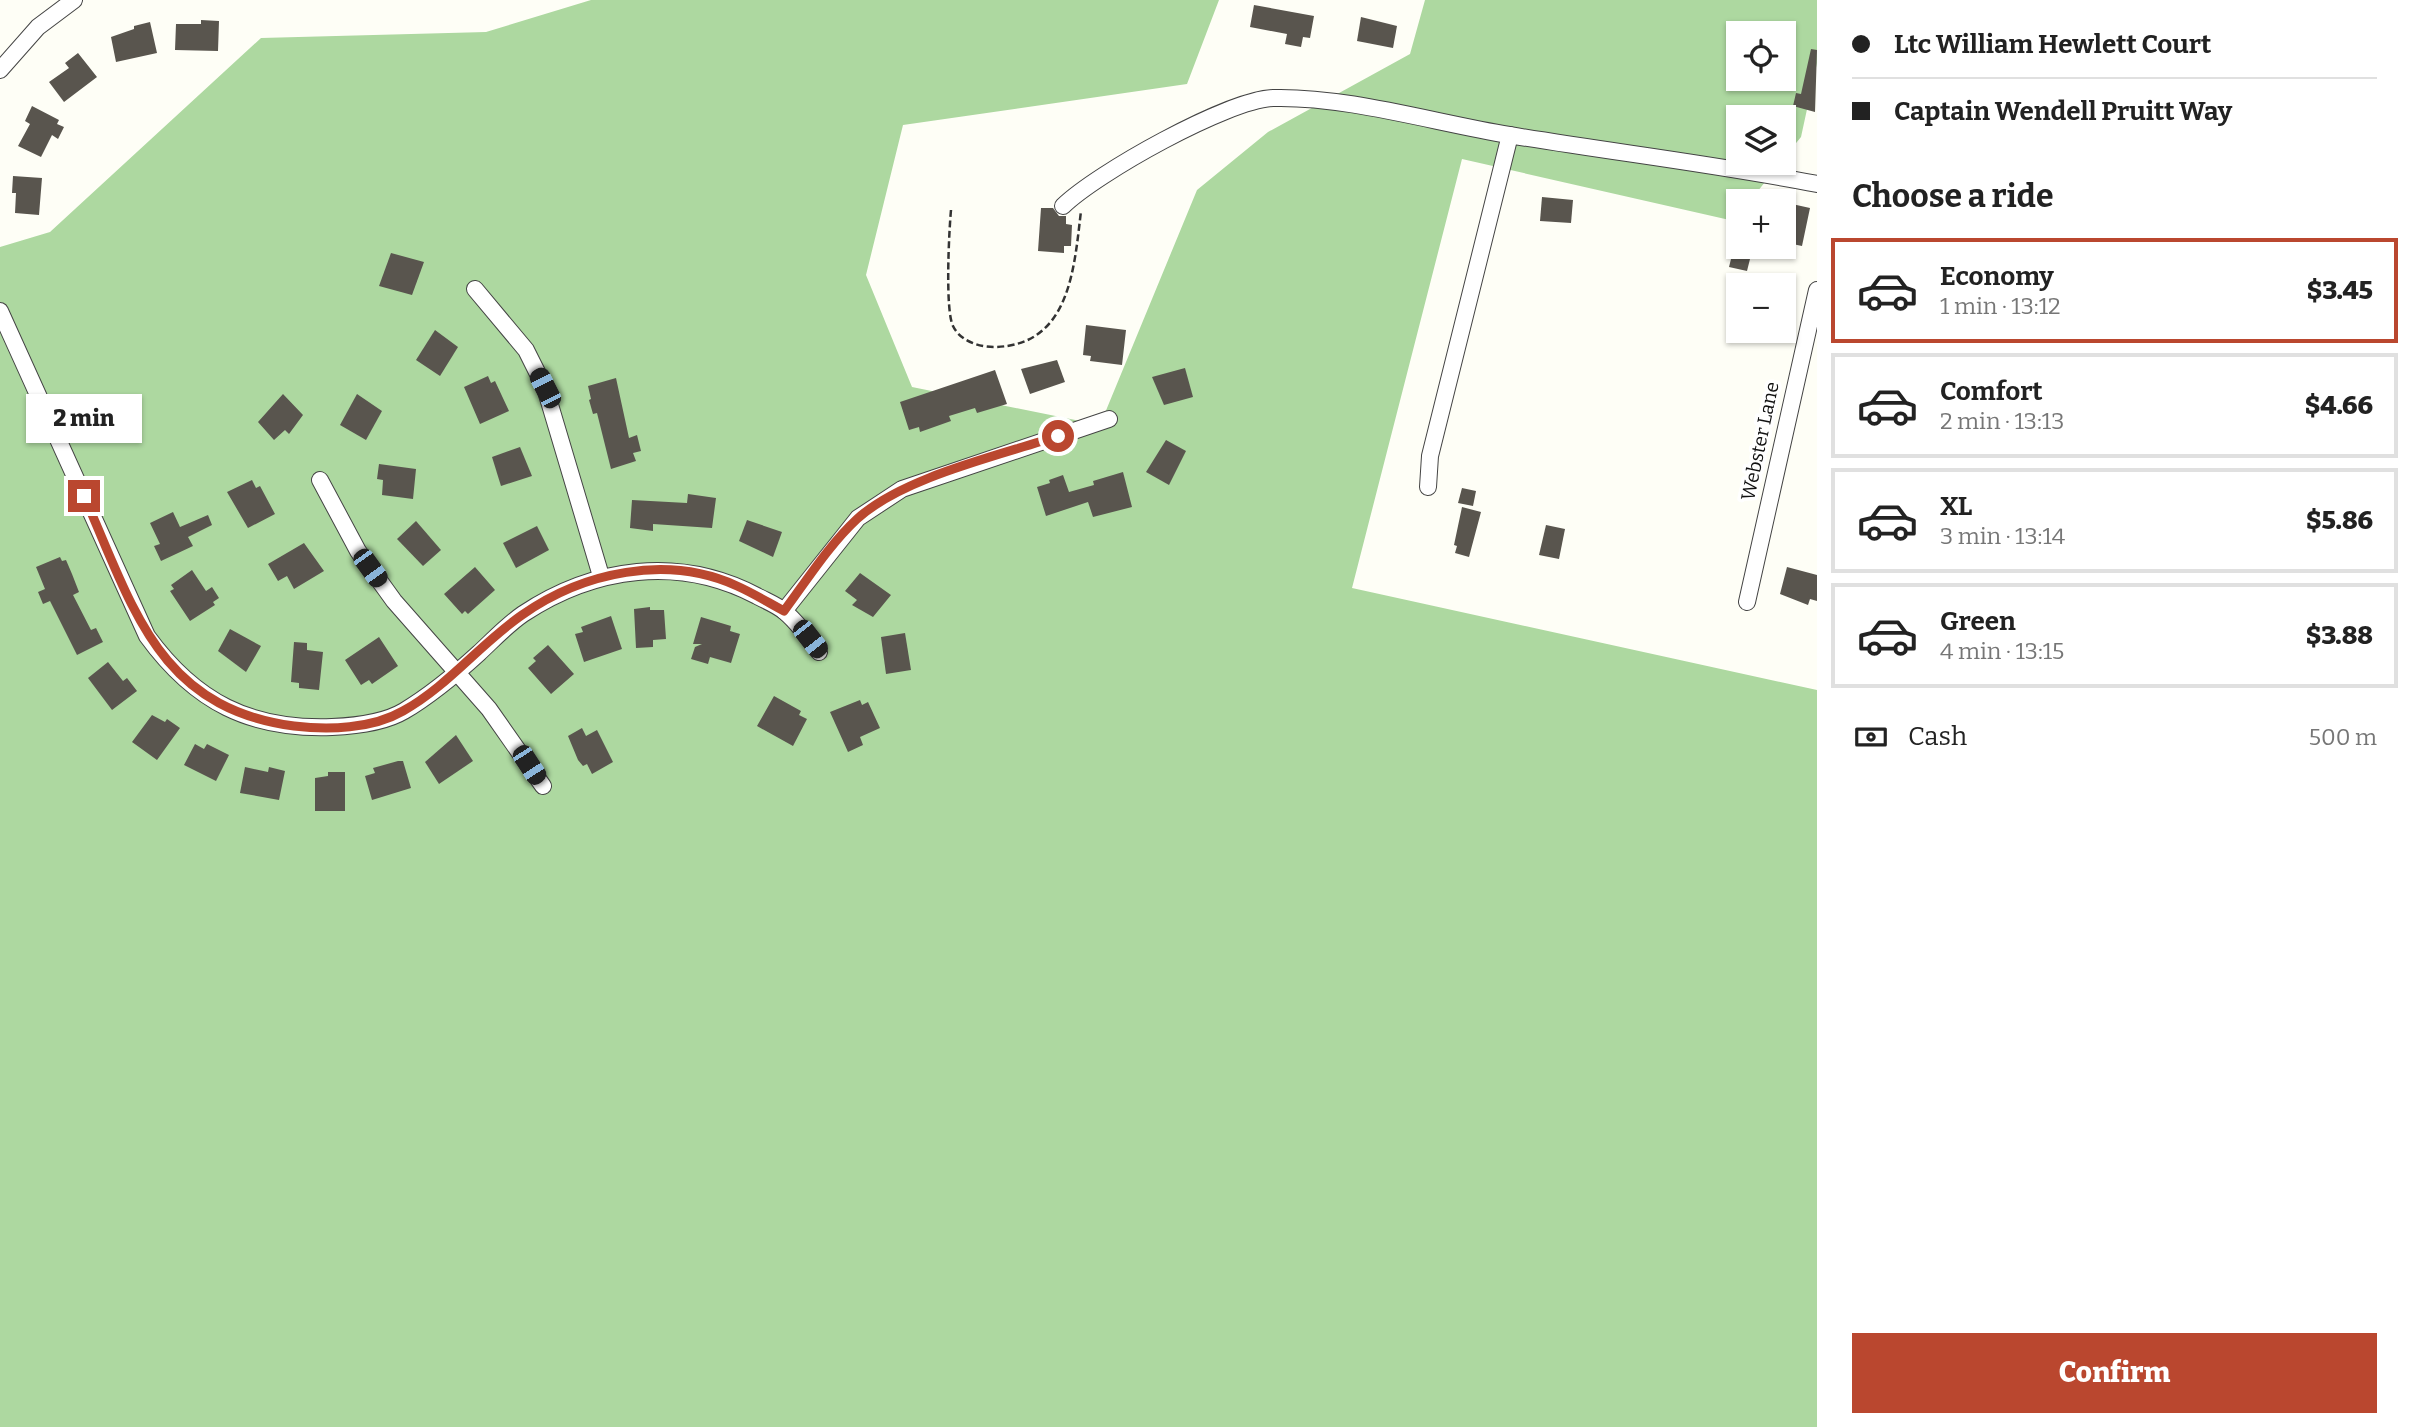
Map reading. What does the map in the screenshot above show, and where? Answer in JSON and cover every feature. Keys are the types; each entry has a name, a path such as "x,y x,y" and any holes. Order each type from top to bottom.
{"street":[{"path":"0,70 37,27 74,0"},
{"path":"1063,206 1084,188 1173,136 1238,108 1272,98 1332,102 1510,135 1668,157 1817,184"},
{"path":"1428,487 1430,456 1460,347 1474,276 1510,135"},
{"path":"475,289 526,350 545,388 601,576"},
{"name":"Webster Lane","path":"1747,602 1817,290"},
{"path":"0,311 147,636 167,664 194,688 224,707 262,722 309,728 354,726 401,713 456,674 521,615 572,586 601,576 647,570 693,572 736,585 784,611 819,652"},
{"path":"784,611 834,544 858,518 902,489 1109,419"},
{"path":"320,480 358,551 394,601 495,718 543,786"}],"path":[{"path":"951,210 948,240 951,322 965,340 995,347 1017,343 1037,334 1052,325 1062,308 1077,239 1084,188"}],"green space":[{"path":"591,0 1219,0 1187,84 903,125 866,275 912,387 1100,425 1197,190 1268,132 1410,54 1425,0 1817,0 1817,63 1801,137 1796,143 1796,105 1726,105 1726,175 1771,175 1759,189 1726,189 1726,219 1462,159 1352,588 1817,690 1817,1427 0,1427 0,247 50,232 261,38 486,32"}],"building":[{"path":"1254,5 1314,16 1310,38 1303,37 1301,47 1285,44 1287,34 1250,27"},
{"path":"1361,17 1397,26 1393,48 1357,41"},
{"path":"201,20 219,21 218,51 175,50 176,24 201,24"},
{"path":"150,22 157,53 116,62 111,37"},
{"path":"1811,49 1817,50 1815,112 1793,105 1796,93 1801,94"},
{"path":"78,53 97,77 64,102 49,82 69,68 65,63"},
{"path":"32,106 59,120 57,124 64,127 58,139 52,135 41,157 18,146 30,124 25,121"},
{"path":"13,176 42,178 39,215 15,213"},
{"path":"1542,197 1573,200 1571,223 1540,221"},
{"path":"1796,205 1810,208 1802,246 1796,245"},
{"path":"1041,208 1053,208 1059,216 1066,216 1066,224 1072,225 1071,246 1064,246 1064,253 1038,251"},
{"path":"391,253 424,262 412,295 379,286"},
{"path":"1731,259 1750,259 1747,271 1729,267"},
{"path":"1086,325 1126,330 1122,365 1090,361 1091,356 1083,355"},
{"path":"435,330 458,347 440,376 416,360"},
{"path":"1057,360 1065,382 1030,394 1021,369"},
{"path":"1185,368 1193,397 1164,405 1152,377"},
{"path":"995,370 1007,404 977,413 975,408 949,416 951,421 920,432 919,427 909,430 900,402"},
{"path":"488,376 491,383 495,381 509,411 480,424 464,387"},
{"path":"616,378 629,438 637,435 641,451 633,453 636,461 611,469 597,413 593,414 589,400 588,386"},
{"path":"283,394 303,415 289,434 285,430 274,440 258,422"},
{"path":"357,394 382,411 366,440 340,425"},
{"path":"1166,440 1186,451 1169,485 1146,472"},
{"path":"520,447 532,476 501,486 492,457"},
{"path":"379,464 416,469 413,499 382,495 383,480 377,479"},
{"path":"1123,472 1132,507 1093,517 1088,502 1046,516 1037,487 1050,483 1049,480 1063,475 1069,492 1094,485 1093,481"},
{"path":"252,480 256,488 260,486 275,514 248,528 227,492"},
{"path":"1462,488 1476,491 1473,506 1458,503"},
{"path":"688,494 716,498 712,528 653,524 653,531 630,528 632,500 687,503"},
{"path":"1462,507 1481,512 1469,557 1455,553 1457,546 1454,545"},
{"path":"173,512 180,527 208,515 212,525 188,537 193,546 161,561 154,546 160,544 150,523"},
{"path":"747,520 782,532 773,557 739,541"},
{"path":"416,521 441,550 423,566 397,539"},
{"path":"1546,525 1565,529 1559,559 1539,555"},
{"path":"537,526 549,550 516,568 503,543"},
{"path":"304,543 324,571 294,589 287,576 278,581 268,564"},
{"path":"60,557 62,561 66,560 79,592 73,595 91,630 96,628 103,642 77,655 50,601 43,604 38,592 45,589 36,567"},
{"path":"475,567 495,590 468,614 465,611 462,614 444,594"},
{"path":"1787,567 1817,575 1817,601 1810,599 1808,605 1780,594"},
{"path":"192,570 206,591 212,587 219,598 213,602 215,605 190,621 170,591 174,589 171,585"},
{"path":"860,573 891,595 873,617 852,605 857,600 845,591"},
{"path":"650,607 650,610 664,610 666,639 653,640 653,647 636,648 634,609"},
{"path":"611,616 622,649 584,662 575,634 583,632 581,627"},
{"path":"701,617 731,626 730,631 740,634 731,663 710,657 708,664 691,659 695,647 702,644 693,644"},
{"path":"230,629 261,646 246,672 218,651"},
{"path":"905,633 911,670 886,674 881,637"},
{"path":"379,637 398,666 372,684 369,680 361,685 345,660"},
{"path":"294,642 307,643 307,650 323,652 319,690 299,688 299,683 291,682"},
{"path":"548,645 574,674 551,694 528,668 536,661 533,658"},
{"path":"108,662 123,681 127,678 137,691 112,710 88,678"},
{"path":"774,696 801,711 799,715 807,719 793,746 757,726"},
{"path":"860,700 862,705 868,702 880,728 860,737 863,745 848,752 830,712"},
{"path":"152,715 165,722 167,719 180,728 157,760 132,742"},
{"path":"582,728 586,736 597,730 613,762 592,774 587,764 583,766 578,760 568,736"},
{"path":"456,735 473,761 439,784 425,762"},
{"path":"195,744 204,749 207,744 229,755 216,781 184,765"},
{"path":"403,761 411,788 372,800 365,776 375,773 373,768"},
{"path":"245,767 268,772 269,767 285,771 279,800 240,793"},
{"path":"328,772 345,772 345,811 315,811 315,778 328,776"}],"route":[{"path":"84,496 147,636 167,664 194,688 224,707 262,722 309,728 354,726 401,713 456,674 521,615 572,586 601,576 647,570 693,572 736,585 784,611 834,544 858,518 902,489 1058,436"}]}
